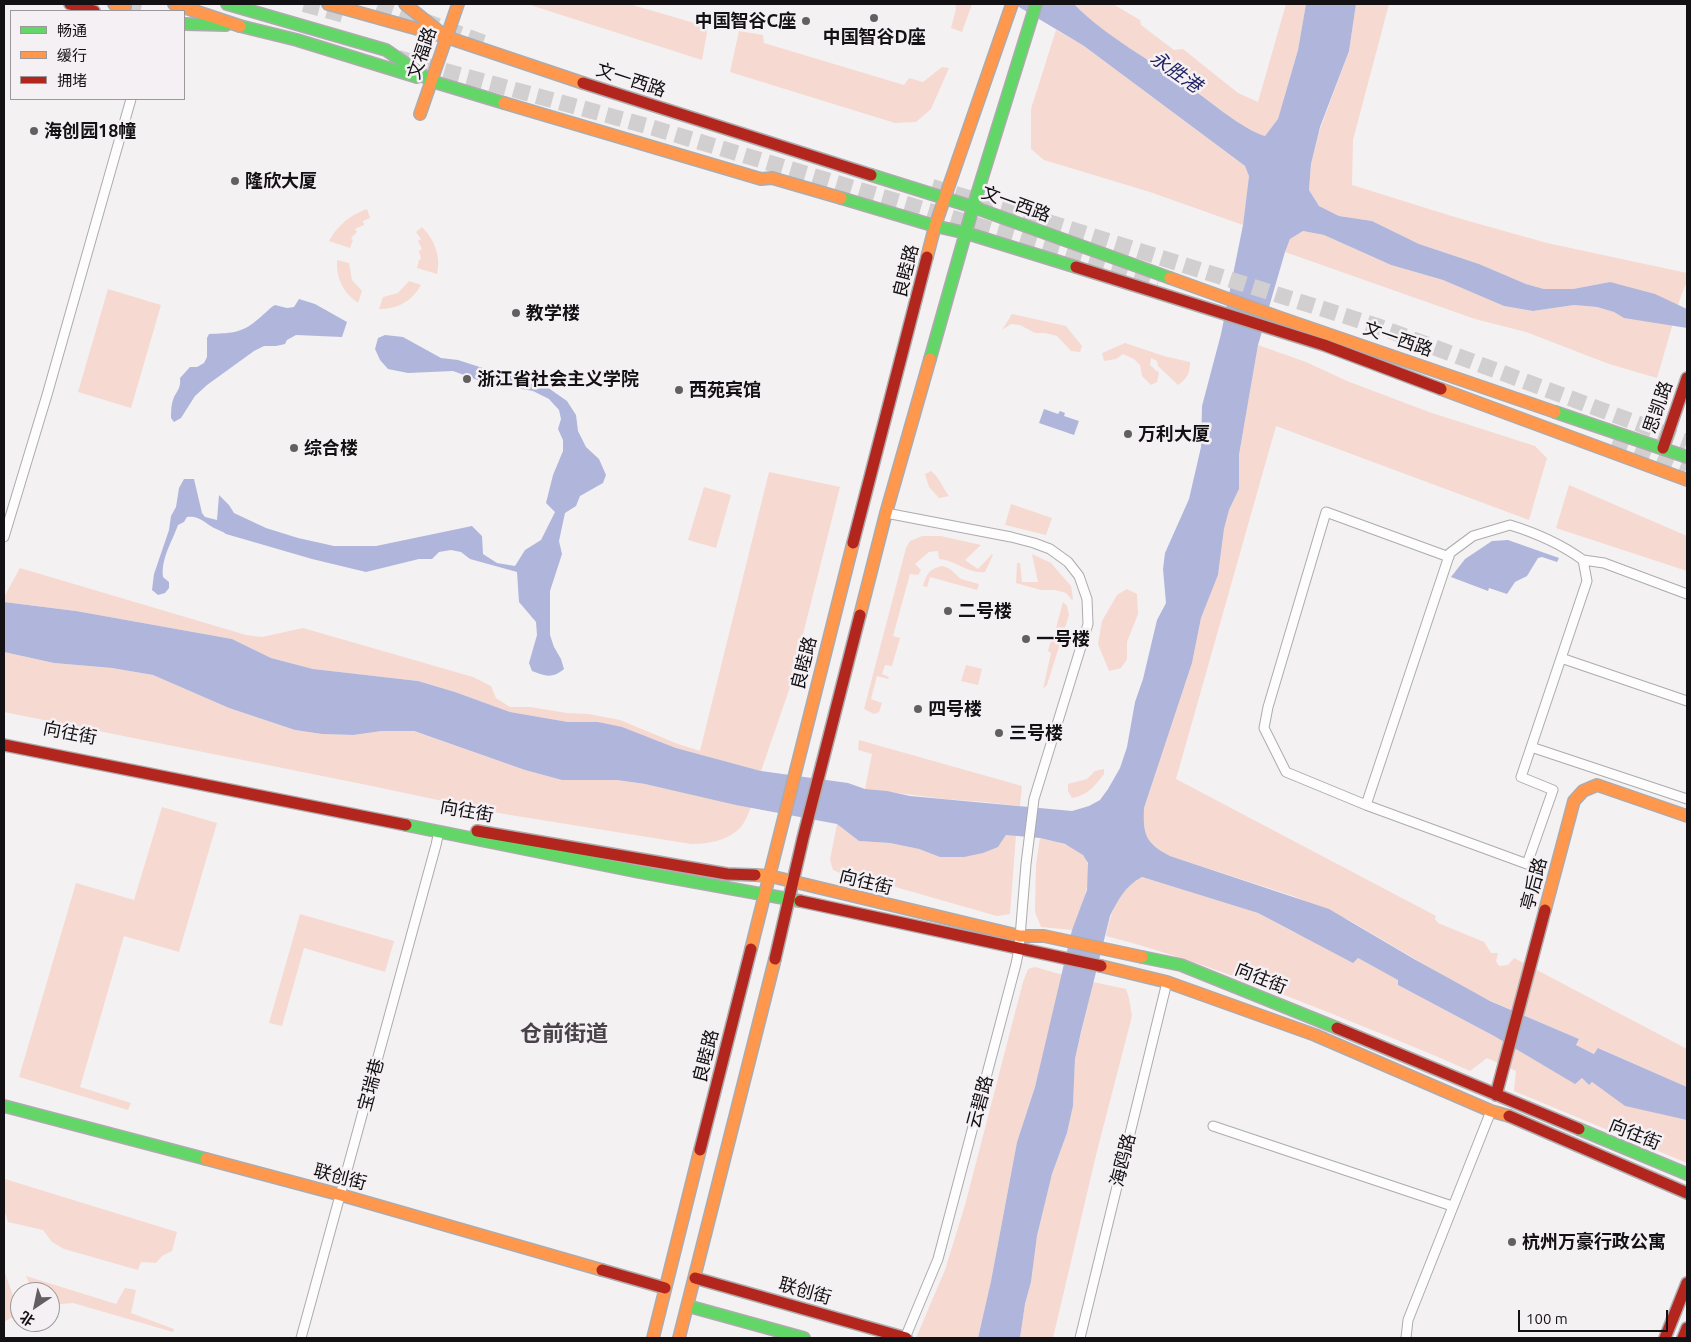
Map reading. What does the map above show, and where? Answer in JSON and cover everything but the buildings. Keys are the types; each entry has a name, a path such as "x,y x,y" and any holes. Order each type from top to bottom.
{"main road":[{"path":"70,4 91,10"},
{"path":"174,4 240,26"},
{"name":"文一西路","path":"228,4 386,50 431,81"},
{"name":"文一西路","path":"328,4 446,37 616,94 973,207 1281,318 1687,457"},
{"path":"405,4 446,37"},
{"name":"文福路","path":"420,114 458,4"},
{"name":"良睦路","path":"653,1338 801,748 935,226 946,199 1012,4"},
{"path":"680,1338 790,899 803,838 886,513 973,207 1036,4"},
{"path":"185,24 240,26"},
{"name":"文一西路","path":"240,26 297,40 762,179 772,178 935,226 966,233 1212,309 1324,345 1687,480"},
{"name":"思凯路","path":"1663,448 1687,378"},
{"name":"向往街","path":"4,737 457,827 726,874 770,876 1020,936 1044,936 1181,965 1314,1018 1687,1174"},
{"name":"向往街","path":"4,745 639,872 790,899 1040,952 1167,982 1315,1035 1491,1111 1518,1119 1687,1193"},
{"name":"亭后路","path":"1496,1095 1574,801 1584,791 1597,785 1687,816"},
{"name":"联创街","path":"4,1106 341,1195 665,1288"},
{"name":"联创街","path":"694,1278 905,1338"},
{"path":"1665,1338 1687,1283"},
{"path":"688,1306 804,1338"},
{"path":"1683,1338 1687,1328"}],"street":[{"path":"4,536 131,100"},
{"path":"1448,556 1326,512 1268,707 1264,728 1286,772 1366,805 1527,864 1553,790 1520,777 1587,581 1583,560"},
{"name":"云碧路","path":"886,513 1034,542 1050,548 1068,562 1079,576 1087,599 1088,624 1034,799 1019,948 938,1259 905,1338"},
{"path":"1366,805 1448,556 1473,536 1510,525 1537,534 1572,552 1583,560 1604,563 1687,594"},
{"path":"1561,658 1687,701"},
{"path":"1531,747 1687,799"},
{"name":"宝瑞巷","path":"301,1338 439,832"},
{"name":"海鸥路","path":"1080,1338 1167,982"},
{"path":"1406,1338 1408,1320 1491,1111"},
{"path":"1213,1126 1452,1206"}],"shaded area":[{"path":"527,4 629,4 708,27 702,60"},
{"path":"955,4 972,4 962,32 951,28 956,9"},
{"path":"1074,4 1113,4 1140,20 1141,25 1174,50 1183,49 1238,93 1258,102 1286,4 1306,4 1298,50 1278,120 1265,136 1246,128 1192,88 1115,38 1086,16"},
{"path":"1356,4 1389,4 1353,140 1352,185 1547,243 1687,273 1687,281 1657,378 1609,364 1526,332 1475,319 1285,252 1290,239 1303,231 1324,235 1391,265 1443,280 1504,306 1533,311 1574,305 1597,307 1614,312 1624,318 1610,282 1573,289 1544,289 1526,284 1479,264 1419,244 1372,221 1339,216 1319,206 1309,190 1311,164 1319,132 1349,51"},
{"path":"1056,30 1084,46 1246,167 1249,176 1243,225 1150,192 1044,160 1031,149 1031,109"},
{"path":"739,31 763,35 764,43 904,85 909,78 923,82 942,67 949,68 931,109 916,122 895,123 730,72"},
{"path":"367,209 370,218 363,221 364,225 355,229 357,232 351,238 353,240 350,248 329,241 345,221"},
{"path":"422,227 434,243 436,249 438,261 437,274 417,268 421,259 419,251 422,249 418,241 421,239 416,232"},
{"path":"337,260 349,263 352,280 362,291 358,303 344,290 339,279"},
{"path":"409,281 421,285 409,300 392,308 379,309 383,297 398,293"},
{"path":"108,289 161,305 131,408 78,392"},
{"path":"1012,314 1066,326 1082,346 1080,352 1071,351 1057,336 1035,333 1020,325 1011,324 1002,330"},
{"path":"1125,343 1164,356 1190,362 1187,375 1178,385 1158,366 1157,361 1151,358 1150,365 1159,373 1157,382 1151,385 1142,376 1140,365 1134,359 1123,354 1116,359 1104,361 1102,353"},
{"path":"1258,345 1306,362 1347,381 1429,412 1535,446 1547,458 1529,520 1276,426 1176,779 1436,916 1435,919 1438,923 1484,942 1491,953 1498,953 1496,961 1499,966 1508,965 1514,958 1687,1049 1687,1087 1599,1048 1595,1054 1576,1045 1579,1039 1461,986 1349,920 1293,896 1170,856 1155,847 1147,837 1144,825 1144,808 1192,663 1201,618 1218,575 1224,529 1229,510 1239,489 1239,455"},
{"path":"931,471 949,496 939,498 929,487 925,474"},
{"path":"769,472 840,487 789,690 761,771 676,748 598,722 568,722 510,712 418,681 313,669 271,658 232,639 76,611 4,602 4,597 20,568 246,635 262,637 303,628 473,677 491,686 496,698 510,707 530,707 567,713 589,714 620,720 700,751"},
{"path":"1569,485 1687,536 1687,571 1556,528"},
{"path":"704,487 731,495 716,548 688,540"},
{"path":"1011,504 1052,518 1046,535 1005,525"},
{"path":"922,536 941,536 981,545 965,560 978,569 993,555 985,572 973,571 939,559 938,551 929,552 915,564 921,570 918,575 910,574 893,636 900,638 892,666 885,665 882,674 889,677 888,679 877,676 871,699 882,703 879,712 874,714 864,709 906,548 910,541"},
{"path":"1032,554 1051,563 1071,586 1072,600 1066,593 1055,590 1041,590 1016,583 1017,563 1020,563 1022,582 1038,582"},
{"path":"943,566 950,569 961,579 979,584 977,590 930,577 927,587 923,586 929,572"},
{"path":"1127,589 1137,594 1138,614 1127,642 1127,659 1121,668 1109,671 1098,644 1102,621 1117,595"},
{"path":"1063,602 1067,606 1069,615 1047,685 1043,689 1051,653 1048,651 1051,640 1055,640"},
{"path":"4,652 54,663 112,668 153,675 229,708 295,730 322,734 353,735 382,731 413,731 525,770 562,780 617,780 645,784 751,807 742,826 729,836 711,842 691,844 504,814 4,712"},
{"path":"966,665 982,669 978,685 961,681"},
{"path":"859,740 1022,786 1020,806 865,789 872,754 858,750"},
{"path":"1104,769 1104,774 1090,790 1072,798 1068,791 1068,784 1087,779 1095,771"},
{"path":"162,807 217,823 179,952 124,936 80,1087 131,1103 128,1110 19,1077 76,883 134,900"},
{"path":"837,824 859,841 890,843 919,849 941,857 998,847 1006,835 1016,835 1010,914 997,916 881,883 853,879 833,870 830,860"},
{"path":"1040,838 1074,848 1083,855 1087,862 1089,871 1086,892 1072,930 1041,927 1035,912 1036,865"},
{"path":"1142,877 1258,913 1293,932 1358,958 1399,980 1398,985 1494,1036 1575,1083 1582,1078 1589,1085 1592,1082 1625,1106 1686,1119 1687,1163 1514,1091 1516,1071 1487,1058 1470,1071 1373,1030 1237,977 1185,959 1106,936 1110,918 1117,902 1127,888"},
{"path":"300,914 394,941 385,972 304,948 282,1026 269,1023"},
{"path":"1035,967 1063,975 1035,1087 1017,1142 991,1281 978,1338 916,1338 945,1270 965,1205 1023,982 1028,969"},
{"path":"1093,982 1126,989 1132,1016 1097,1151 1053,1338 1020,1338 1025,1304 1031,1282 1037,1236 1052,1174 1067,1133 1073,1106 1075,1059"},
{"path":"5,1179 177,1232 172,1251 162,1256 156,1263 141,1262 138,1270 64,1249 52,1242 43,1230 8,1222 4,1209"},
{"path":"4,1270 10,1287 10,1318 4,1322"},
{"path":"26,1276 45,1282 29,1282"},
{"path":"60,1287 116,1304 125,1288 136,1290 131,1313 174,1329 173,1332 73,1303 60,1304"}],"water":[{"path":"1014,4 1074,4 1086,16 1115,38 1190,87 1247,128 1265,136 1278,119 1298,50 1306,4 1356,4 1349,51 1320,127 1311,164 1309,190 1319,206 1339,216 1372,221 1419,244 1479,264 1526,284 1544,289 1573,289 1610,282 1655,294 1687,309 1687,328 1624,318 1614,312 1597,307 1574,305 1533,311 1504,306 1443,280 1391,265 1324,235 1303,231 1290,239 1258,345 1239,455 1239,489 1229,510 1224,529 1218,575 1201,618 1192,663 1144,808 1144,825 1147,837 1155,847 1170,856 1329,909 1490,1001 1579,1039 1576,1045 1594,1054 1598,1048 1687,1087 1687,1120 1625,1106 1592,1082 1589,1085 1582,1078 1575,1084 1494,1036 1398,985 1398,980 1358,958 1353,963 1258,913 1142,877 1127,889 1110,916 1075,1059 1073,1106 1067,1133 1052,1174 1037,1236 1031,1282 1025,1304 1020,1338 978,1338 991,1281 1017,1142 1035,1087 1072,930 1087,890 1088,863 1083,855 1065,844 1040,838 1006,835 998,847 983,853 964,857 940,857 919,849 890,843 859,841 837,824 736,805 645,784 617,780 562,780 525,770 414,731 382,731 353,735 322,734 295,730 229,708 153,675 112,668 54,663 4,652 4,602 76,611 232,639 271,658 313,669 418,681 510,712 568,722 598,722 622,727 676,748 761,771 848,783 865,789 910,796 1072,811 1089,806 1100,800 1120,768 1127,747 1135,702 1143,679 1157,620 1166,603 1163,569 1165,553 1189,499 1201,447 1202,406 1221,334 1243,225 1249,176 1245,166 1084,46"},
{"path":"299,299 315,304 347,322 342,337 296,335 287,340 285,344 264,346 254,351 207,385 195,396 181,418 174,422 171,418 172,405 180,386 180,378 190,367 197,367 204,363 207,357 207,338 209,334 229,333 246,328 275,305 287,308 294,307"},
{"path":"385,335 403,337 441,358 458,360 486,369 496,369 547,387 567,401 576,415 578,431 586,447 599,459 606,475 603,483 580,496 576,506 565,513 559,541 562,554 550,591 550,635 564,669 556,674 545,675 532,671 529,663 537,635 536,622 519,602 517,572 470,559 461,552 451,550 439,552 432,559 419,559 366,572 312,559 226,534 198,518 187,517 184,522 178,525 165,557 163,577 169,582 169,588 165,593 158,595 152,590 154,574 169,530 171,516 176,507 179,488 184,479 194,479 202,513 205,517 217,520 219,495 234,513 266,528 334,546 376,546 472,526 482,536 483,554 497,563 515,566 525,550 541,540 555,512 546,503 553,475 563,451 563,440 558,429 561,419 559,410 549,399 533,391 483,382 453,371 408,373 388,369 380,360 375,349 378,338"},
{"path":"1044,409 1058,414 1060,411 1065,413 1064,416 1079,421 1074,435 1039,423"},
{"path":"1508,540 1559,558 1557,562 1542,557 1538,558 1527,576 1515,582 1507,594 1489,588 1488,591 1451,577 1465,559 1492,541"}],"tunnel":[{"path":"304,4 344,15"},
{"path":"378,4 487,44"},
{"path":"125,7 138,10"},
{"path":"398,58 647,126 1159,280"},
{"path":"932,187 1380,327 1687,442"},
{"path":"1614,438 1687,467"}],"traffic: fast":[{"path":"227,4 386,50 431,81 504,103"},
{"path":"930,359 973,207 1036,4"},
{"path":"185,24 226,25"},
{"path":"240,26 297,40 417,77"},
{"path":"871,175 973,207 1170,278"},
{"path":"841,198 935,226 966,233 1076,267"},
{"path":"1555,412 1687,457"},
{"path":"406,825 639,872 800,901"},
{"path":"1142,957 1181,965 1337,1028"},
{"path":"4,1106 206,1159"},
{"path":"1579,1129 1687,1174"},
{"path":"688,1306 804,1338"}],"traffic: slow":[{"path":"114,4 125,7"},
{"path":"174,4 240,26"},
{"path":"328,4 446,37 583,83"},
{"path":"405,4 446,37"},
{"path":"420,114 458,4"},
{"path":"927,257 935,226 1012,4"},
{"path":"504,103 761,179 772,178 841,198"},
{"path":"1170,278 1555,412"},
{"path":"860,615 886,513 930,359"},
{"path":"1441,389 1687,480"},
{"path":"751,949 853,543"},
{"path":"1545,910 1574,801 1583,791 1597,785 1687,816"},
{"path":"755,875 770,876 1020,936 1044,936 1142,957"},
{"path":"679,1338 775,959"},
{"path":"1101,966 1167,982 1315,1035 1491,1111 1509,1116"},
{"path":"653,1338 700,1150"},
{"path":"206,1159 341,1195 602,1270"}],"traffic: jam":[{"path":"70,4 91,10"},
{"path":"583,83 871,175"},
{"path":"853,543 927,257"},
{"path":"1076,267 1324,345 1441,389"},
{"path":"1663,448 1687,378"},
{"path":"775,959 803,838 860,615"},
{"path":"4,745 406,825"},
{"path":"477,831 727,874 755,875"},
{"path":"800,901 1101,966"},
{"path":"1496,1095 1545,910"},
{"path":"700,1150 751,949"},
{"path":"1337,1028 1579,1129"},
{"path":"1509,1116 1687,1193"},
{"path":"602,1270 665,1288"},
{"path":"695,1278 906,1338"},
{"path":"1665,1338 1687,1283"},
{"path":"1683,1338 1687,1328"}],"place":[{"name":"中国智谷D座","path":"874,18"},
{"name":"中国智谷C座","path":"806,21"},
{"name":"海创园18幢","path":"34,131"},
{"name":"隆欣大厦","path":"235,181"},
{"name":"教学楼","path":"516,313"},
{"name":"浙江省社会主义学院","path":"467,379"},
{"name":"西苑宾馆","path":"679,390"},
{"name":"万利大厦","path":"1128,434"},
{"name":"综合楼","path":"294,448"},
{"name":"二号楼","path":"948,611"},
{"name":"一号楼","path":"1026,639"},
{"name":"四号楼","path":"918,709"},
{"name":"三号楼","path":"999,733"},
{"name":"杭州万豪行政公寓","path":"1512,1242"}],"district":[{"name":"仓前街道","path":"564,1034"}],"water label":[{"name":"永胜港","path":"1176,72"}]}
